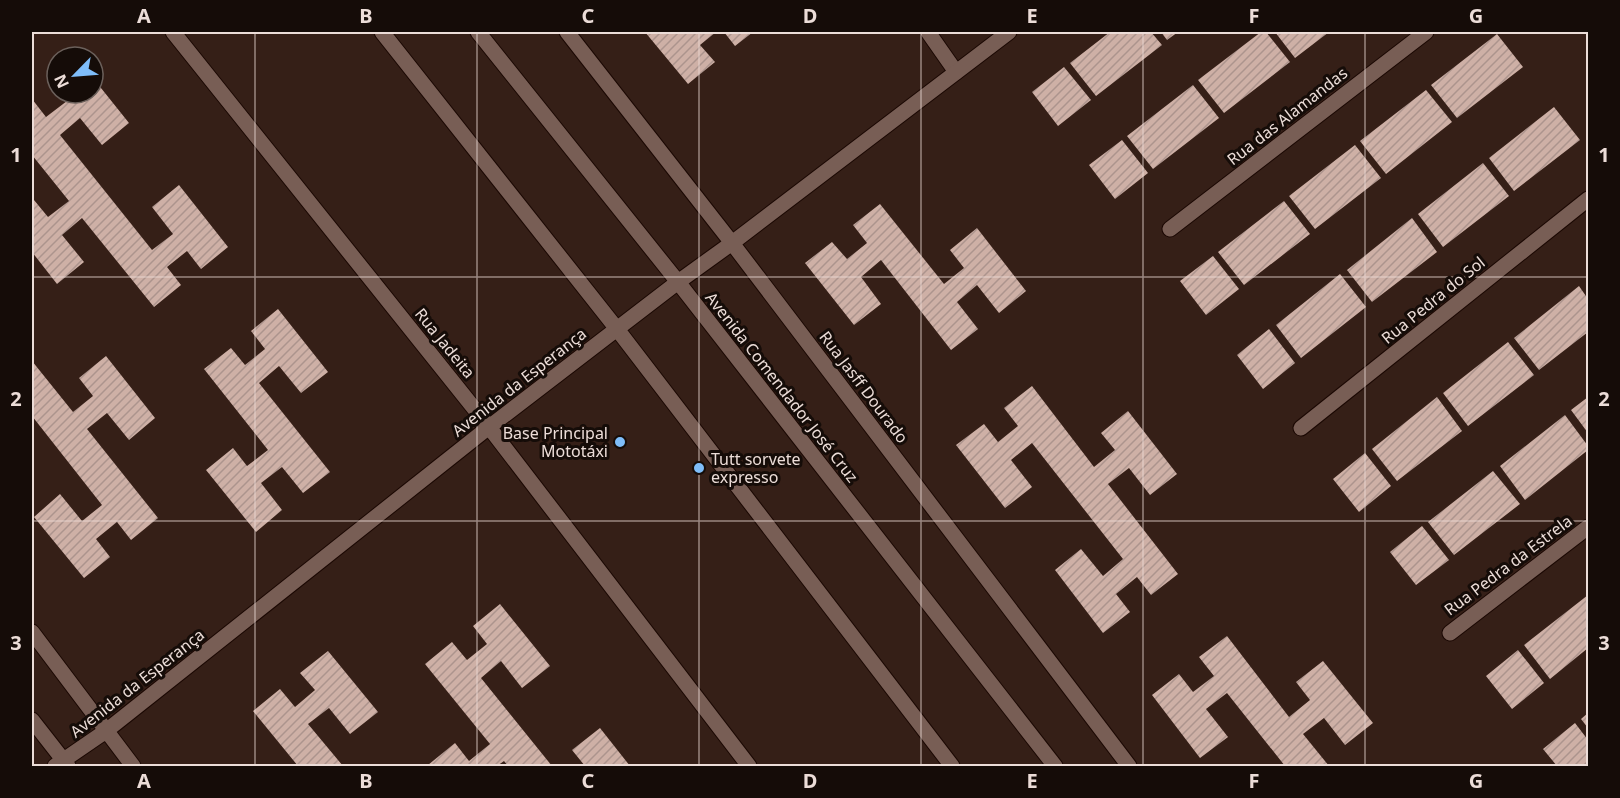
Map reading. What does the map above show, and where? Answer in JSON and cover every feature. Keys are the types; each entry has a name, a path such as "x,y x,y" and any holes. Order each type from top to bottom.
{"street":[{"name":"Rua Jadeita","path":"173,32 489,428 749,766"},
{"path":"382,32 617,329 952,766"},
{"name":"Avenida Comendador José Cruz","path":"478,32 678,282 1055,766"},
{"name":"Rua Jasff Dourado","path":"567,32 732,243 1129,766"},
{"path":"928,32 956,72"},
{"name":"Avenida da Esperança","path":"63,765 489,428 1009,32"},
{"name":"Rua das Alamandas","path":"1170,229 1426,32"},
{"name":"Rua Pedra do Sol","path":"1301,428 1588,199"},
{"name":"Rua Pedra da Estrela","path":"1450,633 1588,527"},
{"path":"32,632 133,766"},
{"path":"32,720 63,765"}],"building":[{"path":"645,32 716,32 700,45 715,62 688,84"},
{"path":"724,32 753,32 735,46"},
{"path":"1110,32 1151,32 1162,45 1096,96 1070,63"},
{"path":"1161,32 1178,32 1167,40"},
{"path":"1261,32 1266,32 1290,62 1224,113 1198,80"},
{"path":"1275,32 1329,32 1295,58"},
{"path":"1497,34 1523,67 1457,118 1431,85"},
{"path":"1064,67 1091,100 1058,126 1032,92"},
{"path":"1193,85 1219,118 1153,169 1127,136"},
{"path":"1426,90 1452,122 1386,174 1360,141"},
{"path":"105,93 129,123 102,145 80,118 60,135 152,250 173,234 152,207 179,185 228,247 201,269 187,251 167,267 181,285 154,307 82,218 62,235 84,262 57,284 32,252 32,202 34,200 48,217 69,201 32,155 32,99 46,117 62,105 105,105"},
{"path":"1554,107 1580,140 1514,191 1489,158"},
{"path":"1122,140 1148,173 1115,199 1089,165"},
{"path":"1355,145 1381,178 1315,229 1289,196"},
{"path":"1483,163 1509,196 1443,247 1418,214"},
{"path":"1284,201 1310,234 1244,285 1218,252"},
{"path":"880,204 944,284 964,268 950,250 977,228 1026,291 999,313 977,285 957,302 978,329 951,350 881,260 861,277 881,304 854,325 805,263 832,242 847,259 867,243 853,225"},
{"path":"1412,218 1437,252 1372,302 1347,270"},
{"path":"1213,256 1239,289 1206,315 1180,281"},
{"path":"1340,274 1366,307 1301,358 1276,325"},
{"path":"1579,286 1588,299 1588,332 1539,370 1514,338"},
{"path":"278,309 328,372 301,393 279,366 259,383 330,472 303,493 282,467 261,483 282,510 256,532 206,470 233,448 247,466 268,450 204,369 231,348 245,365 265,349 251,331"},
{"path":"1269,329 1295,363 1263,389 1237,355"},
{"path":"1508,342 1534,375 1468,426 1443,393"},
{"path":"106,356 155,418 129,440 107,413 87,429 158,518 131,540 117,522 96,539 110,557 84,578 34,517 60,494 82,521 102,505 32,416 32,361 73,412 93,396 79,378"},
{"path":"1032,386 1094,467 1115,450 1101,433 1128,411 1177,474 1150,495 1129,468 1108,484 1178,574 1151,595 1137,577 1116,594 1130,612 1103,633 1055,570 1081,549 1103,576 1123,559 1032,443 1011,460 1032,487 1005,508 956,445 984,424 998,442 1018,426 1004,408"},
{"path":"1437,397 1462,431 1397,481 1372,449"},
{"path":"1588,397 1588,433 1571,410"},
{"path":"1565,415 1588,446 1588,450 1525,500 1500,466"},
{"path":"1365,453 1391,486 1359,512 1333,479"},
{"path":"1493,471 1520,504 1454,555 1428,522"},
{"path":"1422,526 1449,560 1416,585 1390,552"},
{"path":"1588,595 1588,648 1550,679 1524,645"},
{"path":"500,604 550,666 522,688 501,661 481,678 552,766 508,766 504,761 497,766 429,766 455,743 469,761 490,744 425,664 452,642 467,660 487,644 473,626"},
{"path":"1227,636 1289,717 1310,700 1296,682 1323,661 1373,723 1345,745 1324,718 1303,734 1329,766 1285,766 1227,693 1206,709 1228,737 1200,758 1152,695 1179,674 1193,692 1214,676 1199,657"},
{"path":"1518,650 1544,683 1512,709 1486,676"},
{"path":"328,651 378,712 350,734 329,708 308,724 343,766 298,766 253,711 280,689 295,707 315,690 300,673"},
{"path":"1588,713 1588,728 1581,719"},
{"path":"1575,723 1588,740 1588,766 1557,766 1543,749"},
{"path":"600,728 630,766 585,766 572,750"}],"place":[{"name":"Base Principal Mototáxi","path":"620,442"},
{"name":"Tutt sorvete expresso","path":"699,468"}]}
